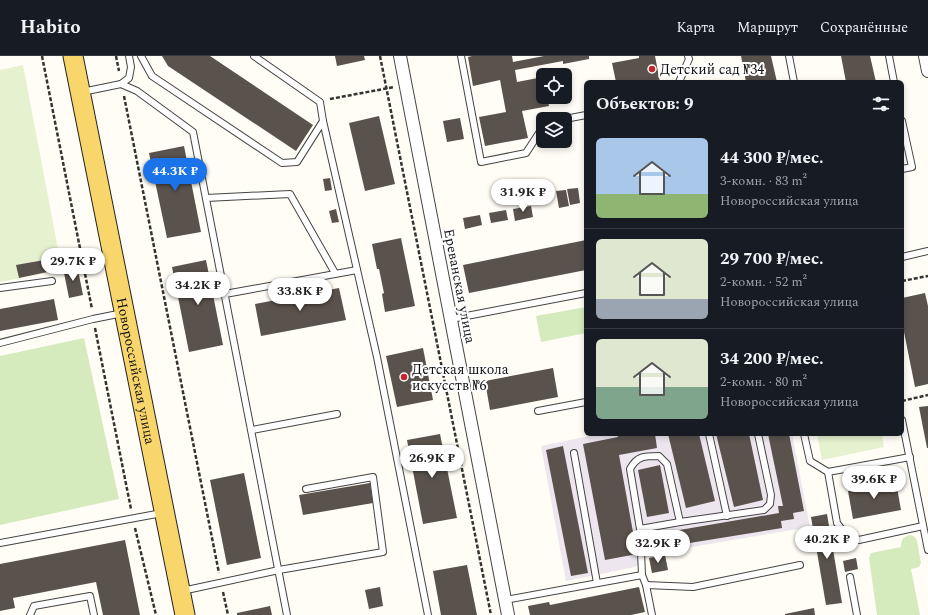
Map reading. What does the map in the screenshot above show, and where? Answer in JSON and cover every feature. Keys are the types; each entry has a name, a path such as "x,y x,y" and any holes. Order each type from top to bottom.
{"main road":[{"name":"Новороссийская улица","path":"73,56 185,615"}],"street":[{"name":"Ереванская улица","path":"400,56 508,615"},
{"path":"925,56 928,71"}],"lane":[{"path":"80,92 121,84 129,78 131,67 129,56"},
{"path":"140,56 152,76 282,163 298,162 323,121"},
{"path":"254,56 320,102 323,121 377,357 428,615"},
{"path":"460,56 481,162 526,154 536,138"},
{"path":"680,80 689,60 688,56"},
{"path":"789,56 794,80"},
{"path":"888,56 894,80"},
{"path":"121,84 137,91 193,132 287,615"},
{"path":"572,118 584,115"},
{"path":"904,129 912,167 904,169"},
{"path":"206,198 290,194 335,273"},
{"path":"904,257 928,251"},
{"path":"225,294 357,270"},
{"path":"0,288 52,281"},
{"path":"451,319 584,293"},
{"path":"0,343 93,319 124,313"},
{"path":"538,412 584,402"},
{"path":"252,430 337,414"},
{"path":"904,429 928,550"},
{"path":"709,436 727,516"},
{"path":"640,529 764,510 770,504 771,495 758,436"},
{"path":"804,436 810,461 828,472 910,457"},
{"path":"574,452 597,583"},
{"path":"652,615 646,585 642,575 640,529 630,469 634,461 645,456 658,456 667,464 680,522"},
{"path":"828,472 837,524 846,535 859,540 923,526"},
{"path":"180,592 279,570 383,552 373,477 306,489"},
{"path":"0,543 165,512"},
{"path":"646,585 693,587 800,565"},
{"path":"505,600 642,575"},
{"path":"850,577 856,615"},
{"path":"30,615 34,606 90,596 94,615"}],"path":[{"path":"42,56 133,518 156,615"},
{"path":"116,56 228,615"},
{"path":"380,56 491,615"},
{"path":"320,102 405,85"},
{"path":"904,281 928,276"},
{"path":"904,401 928,395"}],"shaded area":[{"path":"589,436 792,436 810,527 650,554 635,567 566,581 541,446"}],"green space":[{"path":"23,65 62,270 0,282 0,70"},
{"path":"584,307 584,333 541,342 536,316"},
{"path":"84,338 119,499 0,525 0,356"},
{"path":"817,436 882,436 884,447 822,460"},
{"path":"911,535 915,537 917,541 921,563 919,567 911,569 920,615 877,615 869,558 871,553 901,547 901,542 903,539 906,536"}],"building":[{"path":"162,56 210,56 313,125 296,151 168,66"},
{"path":"335,56 364,56 365,60 337,66"},
{"path":"512,56 513,62 544,56 589,56 589,59 563,64 563,61 515,70 517,82 536,78 536,104 549,104 549,106 522,111 528,138 485,146 479,117 506,112 500,80 473,86 468,57"},
{"path":"639,56 655,56 660,80 616,80 612,63 639,58"},
{"path":"741,56 771,56 777,80 746,80"},
{"path":"841,56 870,56 876,80 846,80"},
{"path":"379,116 395,184 365,191 349,123"},
{"path":"460,118 464,139 447,142 443,121"},
{"path":"184,146 201,232 167,238 149,153"},
{"path":"330,178 332,190 325,191 323,179"},
{"path":"578,188 580,203 570,205 567,189"},
{"path":"566,190 569,206 559,208 556,191"},
{"path":"531,206 533,217 515,221 513,209"},
{"path":"336,209 339,222 332,223 329,211"},
{"path":"506,210 508,220 491,223 489,213"},
{"path":"480,215 482,225 465,229 463,218"},
{"path":"401,238 415,306 385,312 382,294 384,293 372,244"},
{"path":"584,240 584,270 469,293 463,265"},
{"path":"50,259 52,271 19,278 16,265"},
{"path":"206,260 223,345 189,352 172,267"},
{"path":"77,265 83,295 69,298 63,268"},
{"path":"339,288 346,320 261,336 255,304"},
{"path":"925,293 928,306 928,384 915,387 904,332 904,298"},
{"path":"54,299 58,320 0,331 0,309"},
{"path":"423,348 433,400 397,407 386,356"},
{"path":"553,368 558,397 490,410 485,381"},
{"path":"928,406 928,448 927,448 919,407"},
{"path":"440,434 457,518 423,524 407,440"},
{"path":"655,436 657,448 619,455 637,554 605,560 583,444 618,437"},
{"path":"668,436 699,436 715,501 686,508"},
{"path":"716,436 749,436 763,500 734,507"},
{"path":"768,436 789,436 804,511 793,513 794,519 781,521 782,528 665,547 662,533 779,513 778,506 783,506"},
{"path":"563,446 588,573 571,576 546,450"},
{"path":"660,465 669,513 647,517 638,470"},
{"path":"244,473 261,558 227,565 210,480"},
{"path":"896,482 901,510 853,519 848,491"},
{"path":"370,483 373,503 303,515 299,495"},
{"path":"827,514 842,603 826,605 811,517"},
{"path":"125,540 140,615 103,615 96,582 13,598 15,608 0,611 0,564"},
{"path":"665,555 668,570 652,573 649,558"},
{"path":"856,558 858,569 845,572 843,561"},
{"path":"467,565 477,615 441,615 433,571"},
{"path":"380,587 383,606 369,609 365,590"},
{"path":"639,587 645,612 631,615 530,615 528,606 549,602 550,605"},
{"path":"270,606 272,615 237,615 237,613"},
{"path":"814,608 815,615 785,615 785,614"}],"place":[{"name":"Детский сад №34","path":"652,69"},
{"name":"Детская школа искусств №6","path":"404,377"}]}
